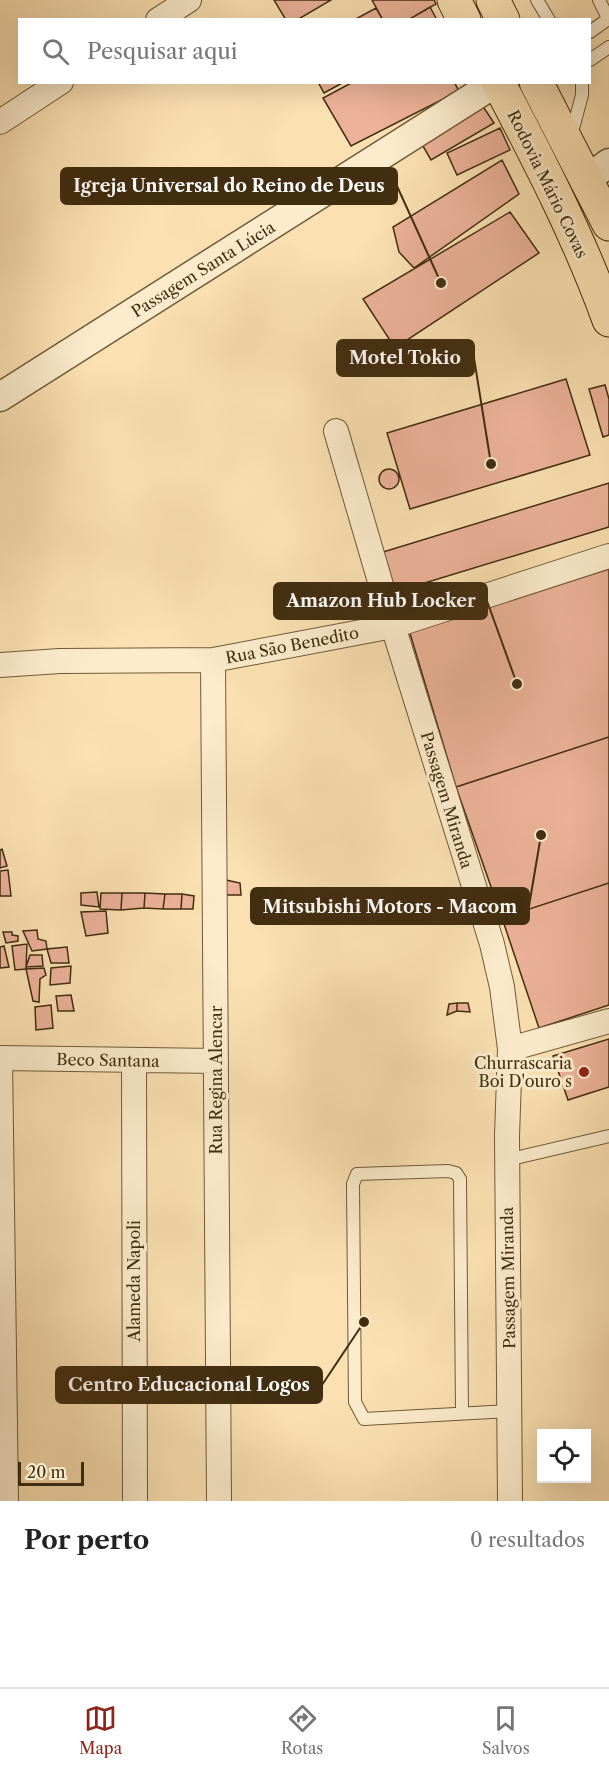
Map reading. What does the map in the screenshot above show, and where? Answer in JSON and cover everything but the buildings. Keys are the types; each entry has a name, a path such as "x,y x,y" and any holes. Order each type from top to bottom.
{"main road":[{"path":"454,0 463,18"},
{"path":"493,0 502,18"},
{"name":"Rodovia Mário Covas","path":"498,84 591,270 609,320"},
{"name":"Rodovia Mário Covas","path":"537,84 569,146 598,171 609,224"},
{"path":"522,128 537,131 546,129 552,121 552,114"}],"street":[{"path":"161,18 189,0"},
{"path":"0,122 58,84"},
{"name":"Passagem Santa Lúcia","path":"0,397 494,84"},
{"name":"Passagem Miranda","path":"336,431 393,627 492,944 502,987 510,1049 507,1160 510,1501"},
{"name":"Rua São Benedito","path":"0,665 60,661 213,660 393,627 609,556"},
{"name":"Rua Regina Alencar","path":"213,660 219,1501"},
{"path":"510,1049 609,1021"},
{"path":"0,1058 6,1501"},
{"name":"Beco Santana","path":"0,1058 216,1061"},
{"name":"Alameda Napoli","path":"134,1060 135,1501"}],"lane":[{"path":"537,0 548,18"},
{"path":"591,31 609,19 599,0"},
{"path":"591,59 609,47"},
{"path":"569,146 582,95 582,84"},
{"path":"507,1160 609,1136"},
{"path":"462,1413 460,1179 456,1173 448,1171 357,1174 353,1184 355,1402 358,1412 364,1419 510,1411"}],"place":[{"name":"Igreja Universal do Reino de Deus","path":"441,283"},
{"name":"Motel Tokio","path":"491,464"},
{"name":"Amazon Hub Locker","path":"517,684"},
{"name":"Mitsubishi Motors - Macom","path":"541,835"},
{"name":"Churrascaria Boi D'ouro s","path":"584,1072"},
{"name":"Centro Educacional Logos","path":"364,1322"}]}
